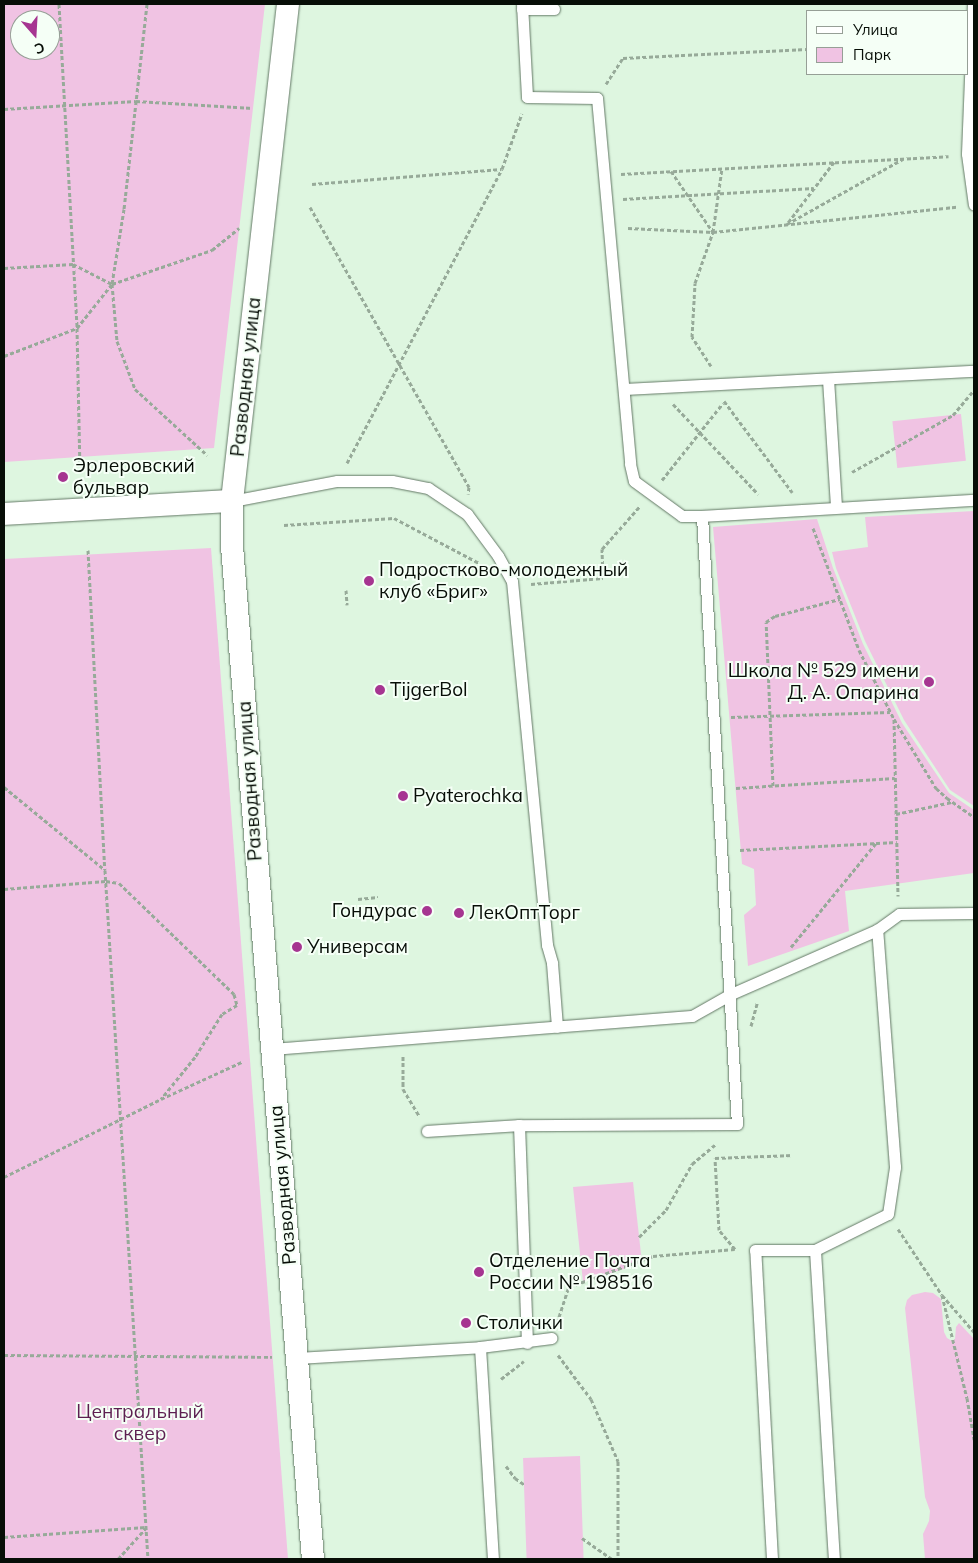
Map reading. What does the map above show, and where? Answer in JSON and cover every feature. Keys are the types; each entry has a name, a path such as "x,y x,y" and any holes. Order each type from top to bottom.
{"street":[{"name":"Разводная улица","path":"288,4 232,501 232,546 313,1559"},
{"path":"4,514 232,501"}],"lane":[{"path":"974,4 967,154 974,205"},
{"path":"554,9 522,6 528,97 597,98 630,464 634,480 651,495 682,516 974,500"},
{"path":"624,389 974,371"},
{"path":"828,379 836,507"},
{"path":"232,501 337,481 392,482 428,488 467,514 488,542 512,581 547,945 552,963 557,1027"},
{"path":"427,1131 520,1125 737,1124 702,516"},
{"path":"271,1048 692,1016 731,994 877,930 899,914 974,913"},
{"path":"772,1559 756,1250 815,1250 888,1214 895,1167 877,930"},
{"path":"520,1125 527,1342"},
{"path":"815,1250 834,1559"},
{"path":"297,1358 480,1347 551,1338"},
{"path":"480,1347 493,1559"}],"path":[{"path":"59,4 77,328 80,466"},
{"path":"147,4 124,209 112,284 118,341 135,389 207,455"},
{"path":"597,98 623,58 806,49"},
{"path":"337,481 502,169 528,97"},
{"path":"4,109 136,101 253,108"},
{"path":"604,174 967,154"},
{"path":"787,224 904,158"},
{"path":"787,224 834,162"},
{"path":"722,168 713,232 695,283 692,336 723,384 724,401 805,509 859,650 894,719 936,788 974,817"},
{"path":"312,184 502,169"},
{"path":"671,171 713,232"},
{"path":"606,200 815,188"},
{"path":"609,227 713,232 974,205"},
{"path":"310,207 469,487 467,514"},
{"path":"4,356 77,328 112,284 212,250 239,227"},
{"path":"4,268 73,264 112,284"},
{"path":"834,481 953,415 974,390"},
{"path":"668,399 763,500"},
{"path":"651,495 724,401"},
{"path":"88,550 105,870 122,1118 148,1559"},
{"path":"346,590 347,605"},
{"path":"773,786 766,622 775,616 840,599"},
{"path":"714,717 890,712"},
{"path":"894,719 899,914"},
{"path":"718,789 895,778"},
{"path":"4,786 105,870"},
{"path":"896,814 953,802"},
{"path":"722,851 897,842"},
{"path":"789,949 876,843"},
{"path":"4,889 106,881 119,883 234,994 237,1005 222,1014 195,1057 161,1099"},
{"path":"358,899 378,897"},
{"path":"402,1038 403,1089 427,1131"},
{"path":"4,1176 161,1099 242,1062"},
{"path":"735,1249 719,1230 714,1158 794,1155"},
{"path":"888,1214 916,1259 942,1295 974,1332"},
{"path":"618,1559 618,1461 591,1399 552,1347 551,1338 569,1287 653,1256 735,1249 756,1250"},
{"path":"942,1295 967,1398 974,1439"},
{"path":"4,1355 135,1357 272,1356"},
{"path":"484,1394 517,1365 525,1361"},
{"path":"4,1537 146,1527"},
{"path":"118,1559 146,1527"},
{"path":"582,1538 612,1559"}],"green space":[{"path":"4,4 265,4 214,448 4,462"},
{"path":"961,414 966,461 897,468 892,421"},
{"name":"Школа № 529 имени Д. А. Опарина","path":"974,511 974,806 950,790 904,720 865,641 836,568 832,552 868,547 865,517"},
{"path":"817,519 833,568 863,644 902,723 949,793 974,810 974,873 845,891 849,931 748,966 744,915 756,905 754,869 742,864 713,527"},
{"name":"Центральный сквер","path":"211,548 288,1559 4,1559 4,559"},
{"path":"633,1182 642,1263 583,1282 573,1187"},
{"path":"925,1292 933,1293 941,1299 944,1332 947,1338 952,1341 955,1339 956,1327 959,1323 974,1339 974,1559 925,1559 923,1534 929,1521 930,1511 925,1497 905,1308 907,1300 912,1295"},
{"path":"580,1456 584,1558 527,1559 523,1458"}],"place":[{"name":"Эрлеровский бульвар","path":"63,477"},
{"name":"Подростково-молодежный клуб «Бриг»","path":"369,581"},
{"name":"Школа № 529 имени Д. А. Опарина","path":"929,682"},
{"name":"TijgerBol","path":"380,690"},
{"name":"Pyaterochka","path":"403,796"},
{"name":"Гондурас","path":"427,911"},
{"name":"ЛекОптТорг","path":"459,913"},
{"name":"Универсам","path":"297,947"},
{"name":"Отделение Почта России № 198516","path":"479,1272"},
{"name":"Столички","path":"466,1323"}]}
